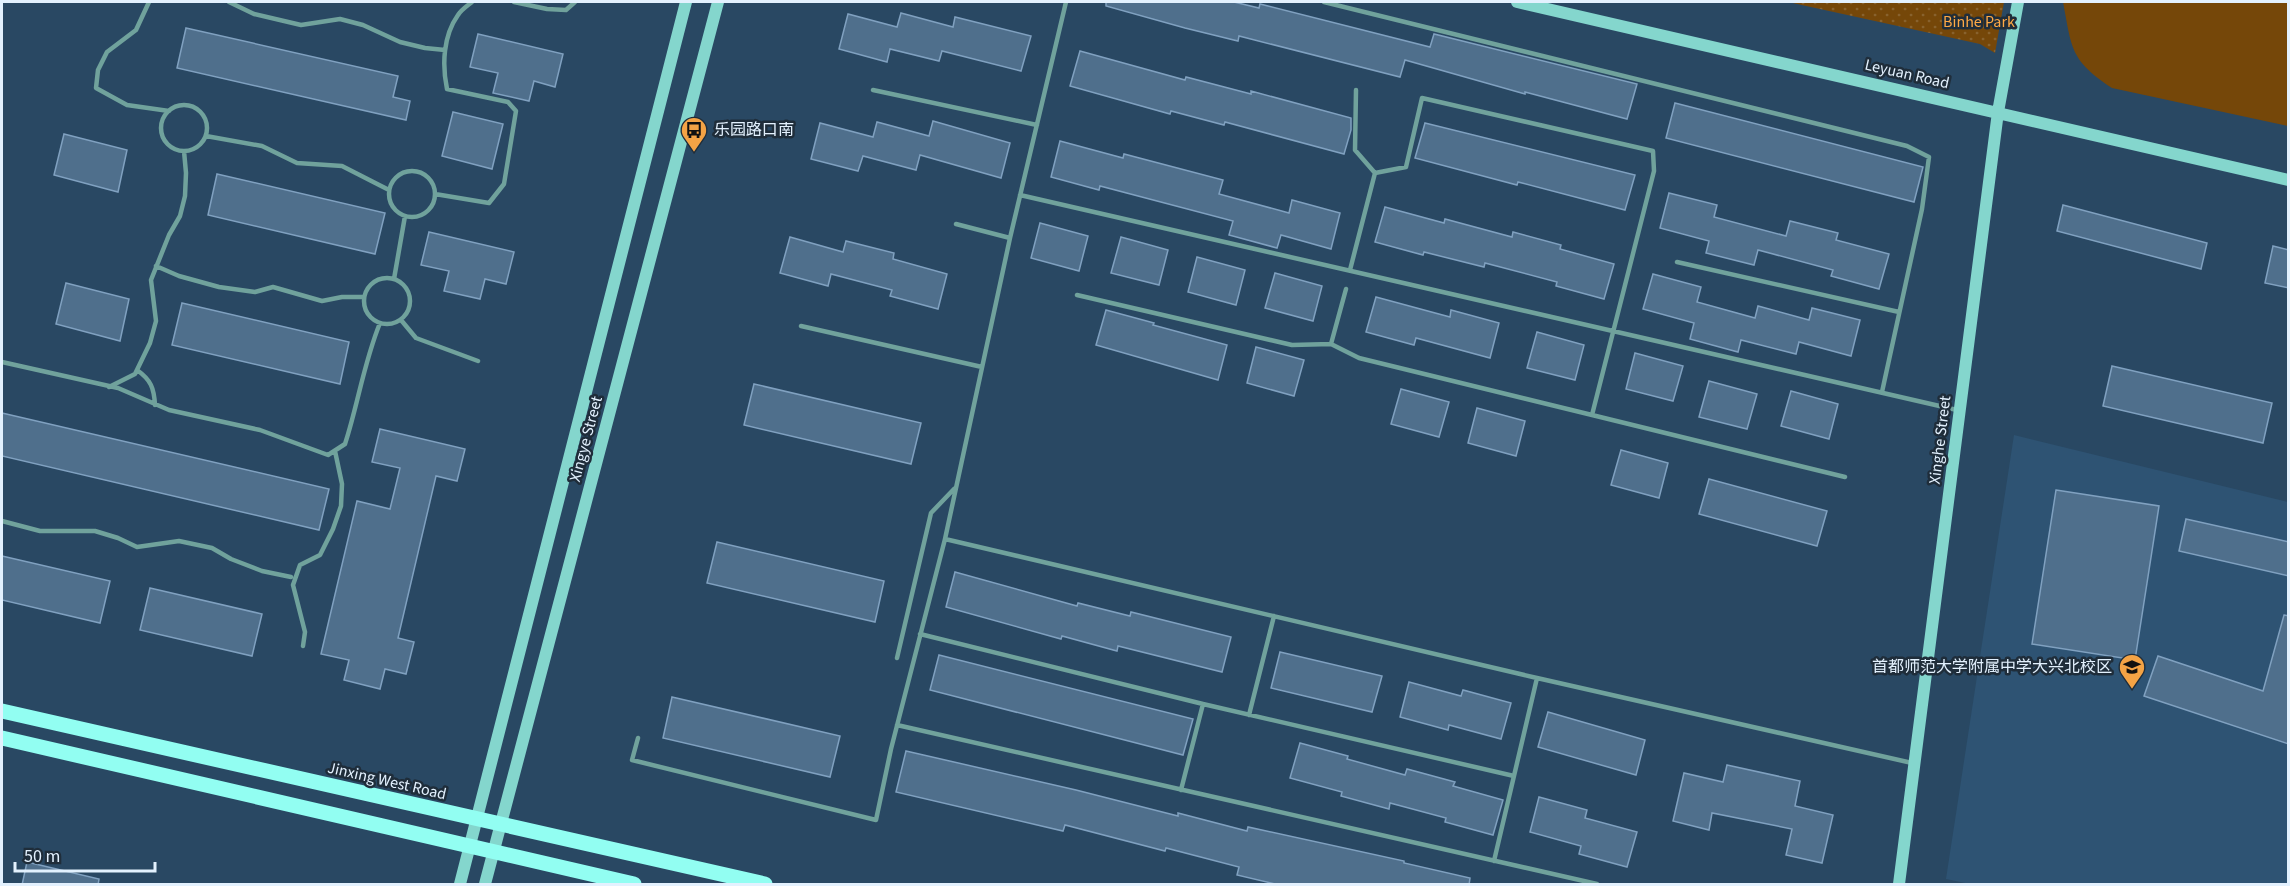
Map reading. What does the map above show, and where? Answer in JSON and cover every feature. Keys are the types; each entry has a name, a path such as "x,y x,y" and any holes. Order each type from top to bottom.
{"main road":[{"name":"Xingye Street","path":"460,885 686,2"},
{"name":"Xingye Street","path":"485,885 718,2"},
{"name":"Leyuan Road","path":"1517,2 2289,180"},
{"name":"Xinghe Street","path":"1899,885 1998,112 2018,2"},
{"name":"Jinxing West Road","path":"2,711 765,885"},
{"path":"2,738 634,885"}],"lane":[{"path":"149,2 136,30 107,51 98,70 96,88 127,105 169,111 184,105 198,109 207,121 206,136 198,147 184,151 170,146 161,133 161,124 169,111"},
{"path":"229,2 254,14 301,25 340,19 400,42 445,50"},
{"path":"435,194 489,203 504,184 513,141 516,111 508,102 447,89 444,73 445,50 457,15 472,2"},
{"path":"514,2 547,9 566,10 575,2"},
{"path":"638,738 632,760 876,820 897,725 945,539 1010,238 1066,2"},
{"path":"1324,2 1907,146 1929,157 1922,209 1882,392"},
{"path":"873,90 1037,125"},
{"path":"1356,90 1355,150 1375,173"},
{"path":"1375,173 1406,167 1422,98 1653,151 1653,171 1592,415"},
{"path":"206,136 262,146 297,164 342,166 389,190"},
{"path":"109,387 135,374 150,343 156,321 151,280 180,216 185,196 184,151"},
{"path":"411,171 426,175 434,187 435,194 434,201 426,213 419,216 405,216 392,206 389,190 396,177 411,171"},
{"path":"1350,270 1375,173"},
{"path":"1020,195 1960,411"},
{"path":"394,279 405,216"},
{"path":"956,224 1010,238"},
{"path":"1677,262 1899,312"},
{"path":"156,266 179,276 219,287 255,292 273,288 322,301 342,297 364,297"},
{"path":"386,278 394,279 406,287 410,294 409,308 401,320 387,324 380,323 367,313 364,297 372,283 386,278"},
{"path":"1331,344 1346,289"},
{"path":"1077,295 1292,345 1331,344 1359,358 1845,477"},
{"path":"401,320 416,338 478,361"},
{"path":"2,362 118,388 155,405 260,430 328,455 345,444 361,389 368,351 380,323"},
{"path":"801,326 982,367"},
{"path":"137,370 148,378 154,390 155,405"},
{"path":"303,646 305,632 293,585 300,565 320,555 341,506 342,484 335,451"},
{"path":"897,658 931,513 956,487"},
{"path":"2,520 40,531 95,531 137,547 179,541 212,548 231,559 262,571 291,577"},
{"path":"945,539 1915,764"},
{"path":"1250,715 1274,616"},
{"path":"920,634 1203,704 1514,776"},
{"path":"1494,861 1537,678"},
{"path":"1180,790 1203,704"},
{"path":"897,725 1597,885"}],"shaded area":[{"name":"首都师范大学附属中学大兴北校区","path":"2014,435 2288,502 2288,884 1970,884 1946,879"}],"green space":[{"name":"Binhe Park","path":"1788,2 2004,2 1995,53 1980,44"},
{"path":"2063,2 2288,2 2288,126 2112,88 2080,61 2071,42"}],"building":[{"path":"1106,2 1234,2 1259,8 1260,4 1430,47 1434,34 1637,84 1627,119 1525,92 1525,94 1405,60 1400,77 1239,36 1238,41 1106,6"},
{"path":"901,13 953,27 955,17 1031,36 1021,71 942,51 939,61 890,49 887,62 839,49 848,14 897,27"},
{"path":"186,28 398,76 393,97 410,101 406,120 177,68"},
{"path":"478,34 563,54 555,87 534,81 529,101 493,93 498,73 470,67"},
{"path":"1080,51 1185,80 1186,77 1251,94 1251,91 1351,118 1351,130 1344,154 1225,122 1224,125 1171,111 1170,114 1070,86"},
{"path":"1675,103 1923,167 1914,202 1666,138"},
{"path":"453,112 503,124 492,169 442,156"},
{"path":"933,121 1010,143 1001,178 920,155 916,170 863,156 858,171 811,159 820,123 873,137 877,122 929,136"},
{"path":"1425,123 1635,175 1625,210 1415,158"},
{"path":"64,134 127,150 118,192 54,175"},
{"path":"1060,141 1123,158 1124,154 1223,180 1219,194 1289,213 1292,200 1340,213 1331,249 1281,235 1277,248 1229,235 1233,221 1100,186 1099,190 1051,177"},
{"path":"217,174 385,213 375,254 208,215"},
{"path":"1669,193 1717,205 1714,217 1786,236 1790,221 1838,233 1836,240 1889,254 1879,289 1831,276 1833,270 1758,250 1754,265 1706,253 1709,241 1660,228"},
{"path":"2063,205 2207,243 2201,269 2057,231"},
{"path":"1385,207 1444,223 1445,219 1512,237 1513,232 1561,245 1560,249 1614,264 1604,299 1556,286 1557,282 1485,263 1484,267 1424,252 1423,255 1375,242"},
{"path":"1040,223 1088,236 1079,271 1031,258"},
{"path":"429,232 514,252 506,284 485,279 480,299 444,291 449,271 421,265"},
{"path":"790,237 843,252 846,241 894,253 893,259 947,274 938,309 890,296 892,290 831,274 828,286 780,273"},
{"path":"1121,237 1168,250 1159,285 1111,273"},
{"path":"2273,246 2289,250 2289,288 2265,283"},
{"path":"1197,257 1245,270 1236,305 1188,292"},
{"path":"1275,273 1322,286 1313,321 1265,308"},
{"path":"1653,274 1701,287 1697,302 1755,318 1758,306 1809,320 1812,308 1860,320 1851,356 1799,342 1796,354 1741,340 1738,352 1690,339 1694,323 1643,309"},
{"path":"66,283 129,299 120,341 56,324"},
{"path":"1376,297 1450,317 1451,310 1499,323 1490,358 1416,338 1414,345 1366,332"},
{"path":"182,303 349,342 340,384 172,345"},
{"path":"1106,310 1227,345 1218,380 1096,345"},
{"path":"1537,332 1584,345 1575,380 1527,368"},
{"path":"1256,347 1304,360 1294,396 1247,383"},
{"path":"1635,353 1683,366 1673,401 1626,389"},
{"path":"2112,366 2272,403 2263,443 2103,406"},
{"path":"1709,381 1757,394 1747,429 1699,417"},
{"path":"754,384 921,423 911,464 744,425"},
{"path":"1401,389 1449,402 1439,437 1391,424"},
{"path":"1791,391 1838,404 1829,439 1781,426"},
{"path":"1477,408 1525,421 1516,456 1468,443"},
{"path":"2,413 329,489 319,530 2,456"},
{"path":"380,429 465,449 457,481 436,476 398,638 414,642 406,674 385,669 380,689 344,680 349,660 321,654 357,501 390,509 400,468 372,462"},
{"path":"1621,450 1668,463 1659,498 1611,485"},
{"path":"1709,479 1827,511 1817,546 1699,514"},
{"path":"2056,490 2159,506 2135,660 2032,644"},
{"path":"2186,519 2289,542 2289,576 2179,551"},
{"path":"717,542 884,581 875,622 707,583"},
{"path":"2,556 110,581 100,623 2,600"},
{"path":"955,572 1077,606 1078,603 1130,616 1131,612 1231,637 1222,672 1118,646 1117,651 1062,636 1061,639 946,607"},
{"path":"150,588 262,614 252,656 140,630"},
{"path":"2284,615 2289,616 2289,744 2144,696 2158,656 2263,691"},
{"path":"1280,652 1382,676 1372,712 1271,688"},
{"path":"939,655 1193,719 1183,755 930,690"},
{"path":"1409,682 1461,696 1463,690 1511,703 1501,739 1449,725 1448,730 1400,717"},
{"path":"672,697 840,736 830,777 663,738"},
{"path":"1548,712 1645,740 1636,775 1538,747"},
{"path":"1300,743 1405,775 1407,769 1455,782 1453,786 1503,800 1493,835 1445,822 1446,818 1390,803 1389,809 1341,796 1342,792 1290,778"},
{"path":"906,751 1178,816 1178,813 1247,831 1248,827 1404,861 1404,863 1470,878 1469,885 1279,885 1237,875 1239,867 1166,848 1165,851 1065,825 1063,831 896,792"},
{"path":"1727,765 1800,781 1795,806 1833,815 1822,863 1786,855 1792,829 1712,813 1709,830 1673,821 1684,773 1723,782"},
{"path":"1539,797 1587,810 1585,818 1637,832 1627,867 1579,854 1581,846 1530,832"},
{"path":"27,862 99,879 98,885 22,885"}],"place":[{"name":"乐园路口南","path":"694,153"},
{"name":"首都师范大学附属中学大兴北校区","path":"2132,690"}]}
